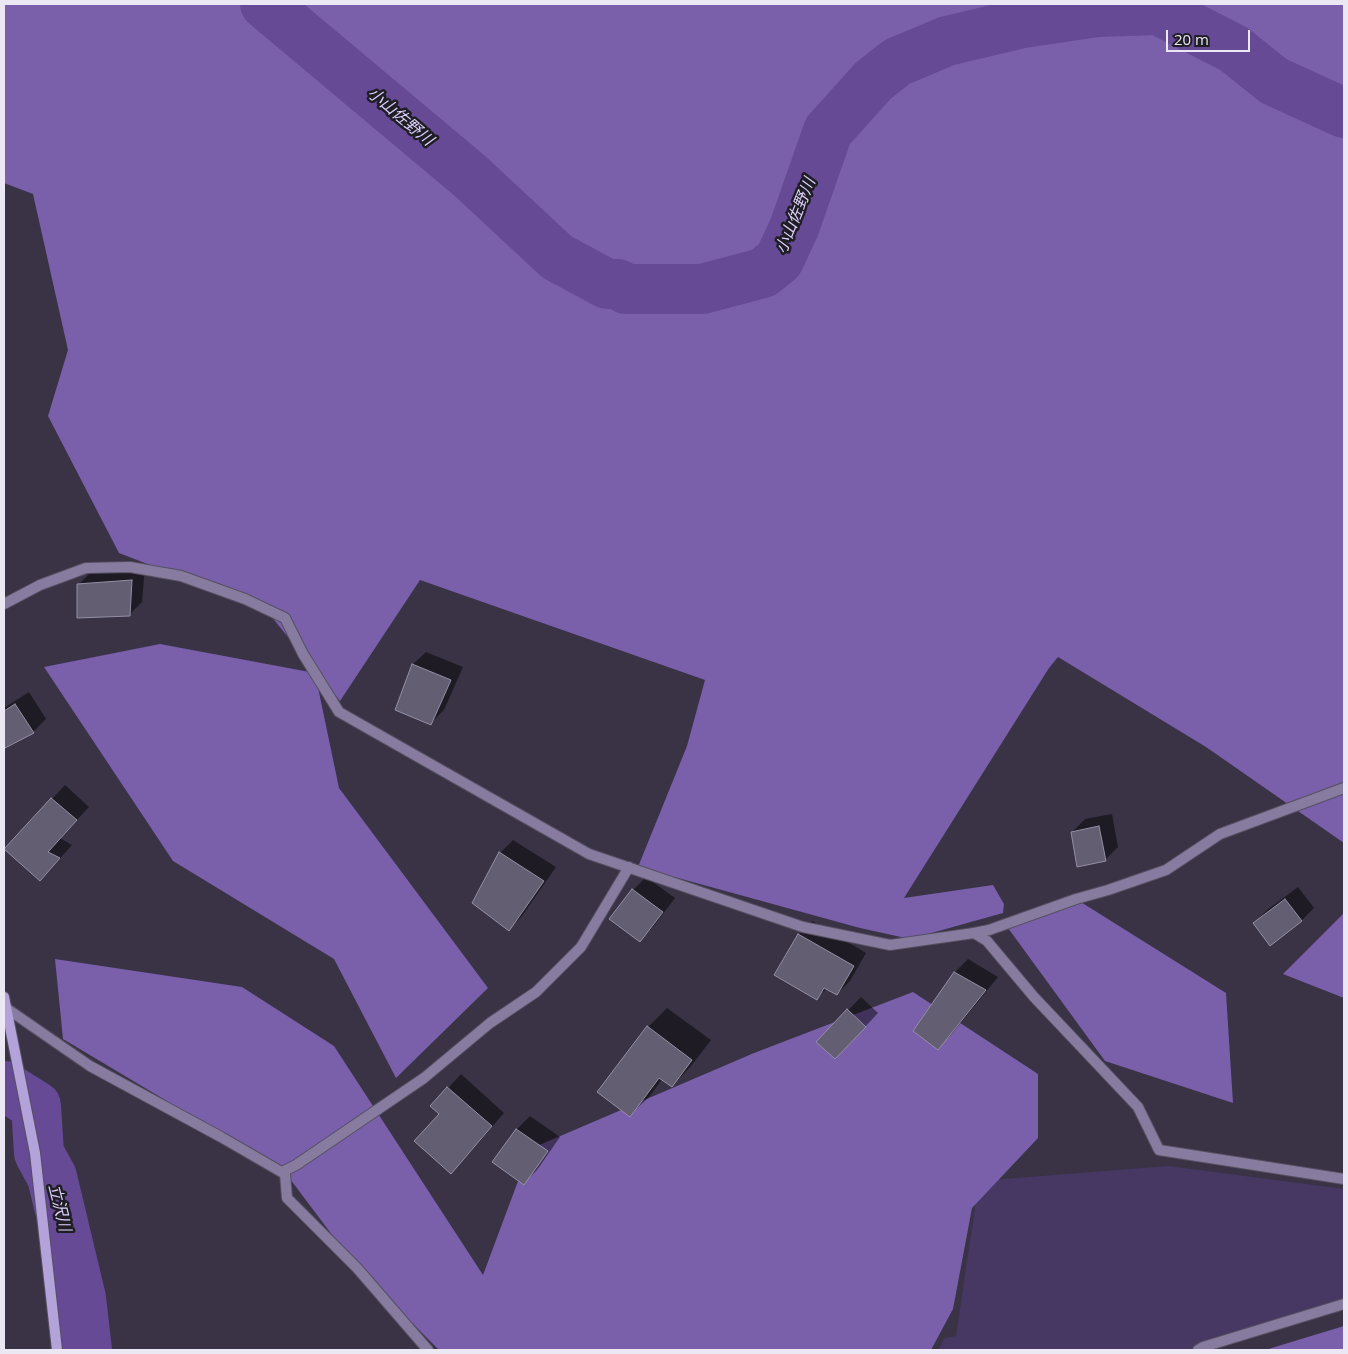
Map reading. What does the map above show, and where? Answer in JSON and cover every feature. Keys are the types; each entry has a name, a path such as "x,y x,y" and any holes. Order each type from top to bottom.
{"street":[{"path":"4,604 40,585 86,568 130,568 181,576 245,599 285,618 303,654 339,712 589,854 803,927 890,945 988,930 1166,870 1220,834 1344,788"},
{"path":"428,1350 357,1268 286,1198 284,1171 296,1165 424,1078 490,1023 536,992 581,947 629,867"},
{"path":"974,933 987,941 1034,997 1138,1107 1159,1150 1344,1179"},
{"path":"4,997 35,1153 57,1350"},
{"path":"6,1008 90,1066 285,1174"},
{"path":"1198,1350 1344,1304"}],"shaded area":[{"path":"4,4 1344,4 1344,843 1206,747 1058,657 1049,668 904,898 993,885 1004,904 1003,913 910,939 860,928 638,867 687,746 705,680 420,580 340,701 266,610 119,553 48,416 68,350 33,194 4,183"},
{"path":"160,644 315,673 339,788 488,988 396,1078 334,959 173,861 44,667"},
{"path":"1076,899 1226,993 1233,1103 1105,1061 1008,928"},
{"path":"1344,913 1344,998 1283,974"},
{"path":"55,959 242,987 334,1046 483,1275 530,1149 754,1053 913,992 1038,1074 1038,1138 972,1208 953,1309 931,1350 439,1350 357,1268 284,1171 63,1039"},
{"path":"1168,1166 1344,1189 1344,1299 1215,1337 1195,1350 938,1350 945,1338 956,1336 979,1181"},
{"path":"1344,1326 1344,1350 1265,1350"}],"building":[{"path":"132,580 130,616 77,618 77,584"},
{"path":"412,664 451,680 431,725 395,710"},
{"path":"15,704 34,733 5,748 4,711"},
{"path":"51,798 77,820 48,852 60,858 40,881 4,849"},
{"path":"1099,826 1106,861 1077,867 1071,832"},
{"path":"499,852 544,881 509,931 472,903"},
{"path":"632,889 663,912 640,942 609,919"},
{"path":"1285,899 1302,921 1270,946 1253,923"},
{"path":"798,934 854,966 837,995 824,988 817,1000 774,975"},
{"path":"954,972 986,990 938,1050 913,1031"},
{"path":"847,1009 866,1027 835,1059 816,1042"},
{"path":"647,1026 692,1060 672,1087 659,1078 630,1117 597,1092"},
{"path":"447,1087 492,1126 451,1174 414,1141 439,1114 430,1106"},
{"path":"516,1129 548,1151 524,1185 492,1162"}],"waterway":[{"name":"小山佐野川","path":"265,4 470,176 557,257 607,284 618,284 626,289 702,289 763,273 779,260 794,228 828,131 873,81 897,62 947,41 1023,23 1097,12 1158,10 1234,49 1274,81 1344,113"},
{"name":"立沢川","path":"4,1086 36,1106 39,1153 52,1177 81,1298 87,1350"}]}
